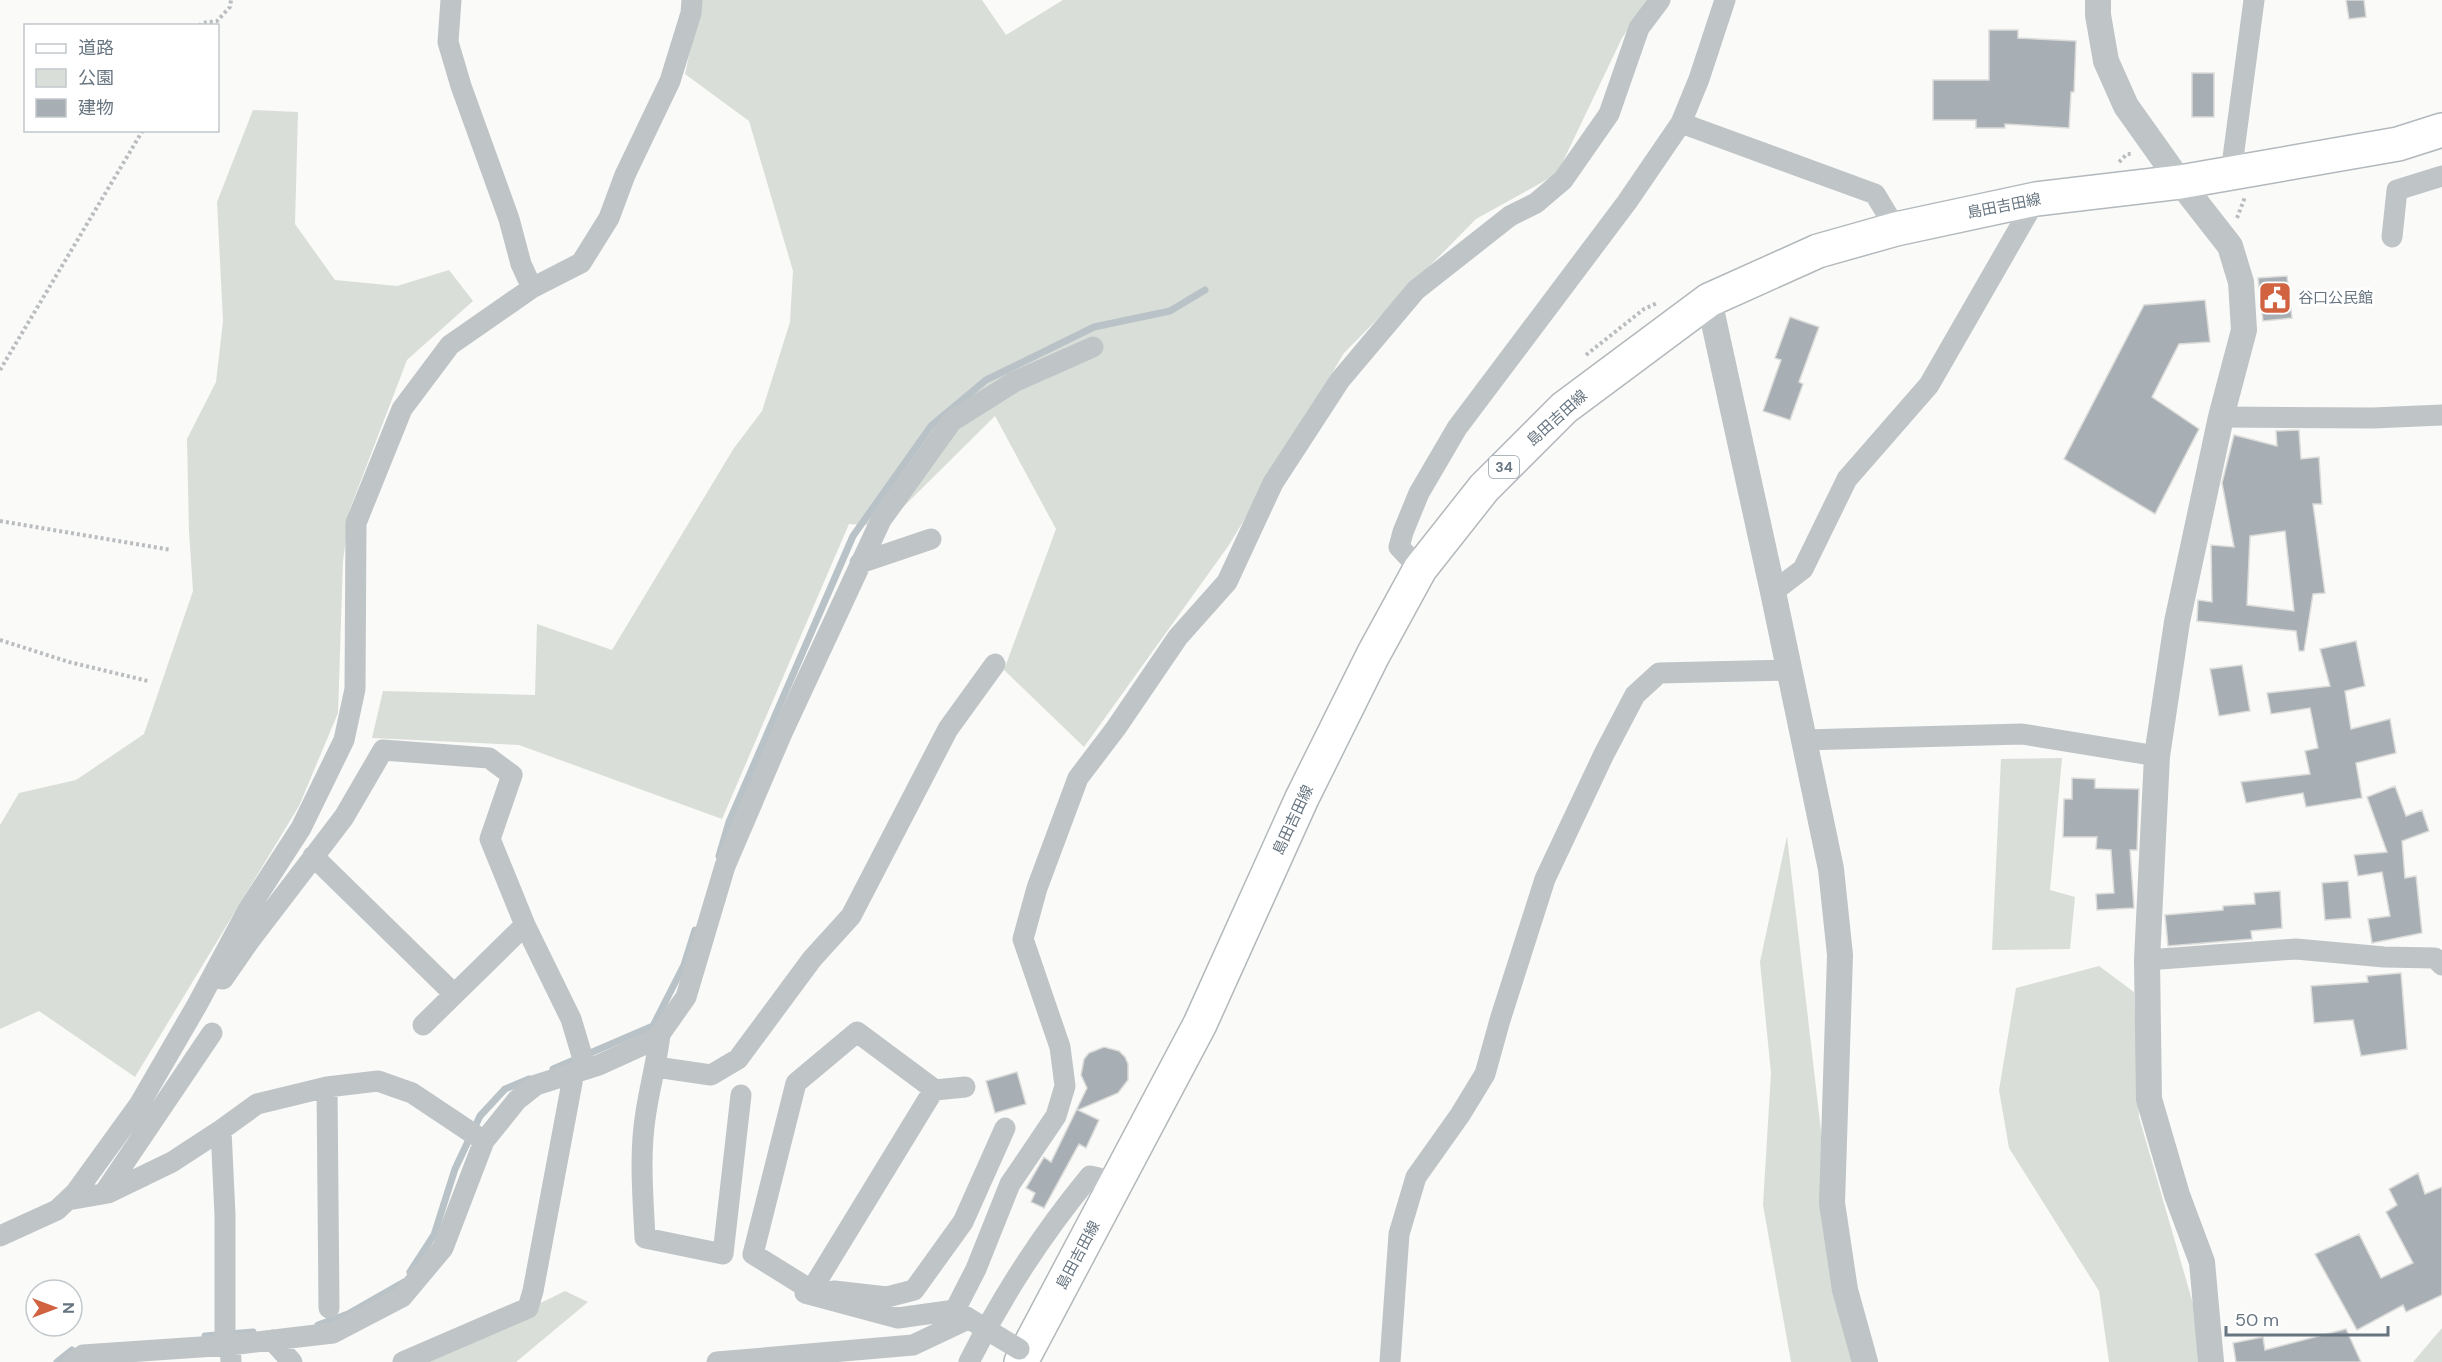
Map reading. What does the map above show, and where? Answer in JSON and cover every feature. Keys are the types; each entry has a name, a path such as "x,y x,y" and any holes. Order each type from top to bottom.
{"main road":[{"name":"島田吉田線","path":"1022,1355 1200,1023 1302,798 1373,655 1420,569 1484,488 1564,408 1708,300 1818,251 1896,229 2036,199 2180,182 2242,183 2398,144 2442,130"}],"street":[{"path":"451,0 448,42 461,86 509,219 521,264 532,288"},
{"path":"0,1236 57,1210 68,1200 139,1105 248,910 301,828 344,740 355,689 356,523 402,409 450,345 532,288 581,263 609,218 625,175 670,81 691,13 692,0"},
{"path":"969,1362 976,1323 976,1269 1010,1184 1056,1116 1065,1086 1060,1047 1023,939 1037,888 1078,778 1116,728 1178,637 1227,582 1273,483 1340,380 1416,290 1510,216 1536,203 1563,180 1609,114 1639,28 1660,0"},
{"path":"1420,569 1399,548 1419,493 1457,428 1627,202 1681,123 1699,80 1725,0"},
{"path":"2098,0 2098,15 2106,61 2127,106 2180,182 2230,246 2241,282 2244,330 2221,417 2177,622 2157,756 2147,960 2149,1099 2177,1195 2202,1262 2211,1362"},
{"path":"2242,183 2254,0"},
{"path":"1681,123 1875,194 1896,229"},
{"path":"2392,237 2397,190 2442,176"},
{"path":"1773,592 1803,569 1847,479 1929,385 2036,199"},
{"path":"1708,300 1773,592 1831,869 1840,955 1832,1203 1845,1290 1865,1362"},
{"path":"73,1362 83,1355 228,1349 272,1340 333,1333 402,1296 443,1248 483,1140 518,1100 536,1085 654,1040 686,998 725,866 782,733 860,563 881,520 952,421 1014,382 1093,346"},
{"path":"2221,417 2373,418 2442,415"},
{"path":"860,563 931,539"},
{"path":"656,1067 711,1075 738,1059 812,959 851,916 948,729 995,664"},
{"path":"1390,1362 1399,1234 1416,1177 1460,1115 1485,1074 1545,879 1604,754 1635,695 1659,673 1789,670"},
{"path":"1803,740 2022,734 2157,756"},
{"path":"202,994 215,991 344,817 383,750 489,758 512,775 490,839 525,924 571,1019 582,1069 528,1308 403,1362"},
{"path":"313,856 454,994"},
{"path":"423,1025 525,924"},
{"path":"2147,960 2296,949 2384,957 2435,958 2442,965"},
{"path":"965,1087 935,1090 857,1032 796,1083 753,1254 816,1296 834,1291 887,1296 914,1290 963,1222 1005,1128"},
{"path":"104,1193 212,1033"},
{"path":"660,1034 656,1067 645,1113 642,1181 645,1238 723,1254 816,1296 898,1318 976,1323 1022,1355"},
{"path":"68,1200 104,1193 172,1162 257,1104 327,1087 378,1081 412,1093 483,1140"},
{"path":"327,1087 329,1308"},
{"path":"816,1296 817,1281 935,1090"},
{"path":"723,1254 741,1095"},
{"path":"221,1130 225,1215 225,1320 228,1349"},
{"path":"717,1362 913,1345 976,1323 1090,1176 1116,1182"},
{"path":"272,1340 291,1362"}],"path":[{"path":"201,24 217,21 230,7 231,0"},
{"path":"0,370 143,132"},
{"path":"2113,167 2127,154 2158,152"},
{"path":"2236,222 2244,198 2242,183"},
{"path":"1585,356 1644,309 1664,300"},
{"path":"0,521 171,550"},
{"path":"0,640 69,662 148,681"}],"green space":[{"path":"701,0 982,0 1006,35 1063,0 1648,0 1622,38 1557,174 1476,219 1344,353 1229,545 1084,747 1004,670 1056,529 995,416 884,526 849,524 722,819 519,745 372,738 383,691 535,695 537,624 612,650 734,448 762,411 790,322 793,271 749,121 685,74"},
{"path":"253,110 298,112 295,224 335,280 397,286 449,270 473,301 407,360 350,509 343,561 338,713 299,806 135,1077 39,1011 0,1029 0,825 19,793 76,780 144,734 193,591 187,439 216,382 223,321 217,202"},
{"path":"2062,758 2050,890 2075,897 2070,949 1992,950 2001,759"},
{"path":"1787,836 1843,1322 1856,1362 1791,1362 1763,1205 1771,1073 1760,962"},
{"path":"2099,966 2134,992 2139,1117 2194,1307 2198,1362 2109,1362 2099,1291 2009,1148 1999,1090 2016,988"},
{"path":"565,1291 588,1302 516,1362 420,1362"},
{"path":"2442,1328 2442,1362 2413,1362"}],"building":[{"path":"2346,0 2364,0 2366,17 2349,19"},
{"path":"1989,30 2018,30 2018,38 2076,41 2074,92 2071,92 2069,128 2005,124 2005,128 1976,128 1976,120 1933,120 1933,80 1989,80"},
{"path":"2192,73 2214,73 2214,117 2192,117"},
{"name":"谷口公民館","path":"2287,276 2292,318 2263,321 2258,278"},
{"path":"2205,300 2210,342 2179,344 2152,397 2199,429 2155,514 2064,459 2144,305"},
{"path":"1790,317 1819,327 1799,382 1803,384 1790,420 1763,411 1781,360 1775,358"},
{"path":"2299,430 2301,459 2319,457 2322,504 2313,504 2325,593 2313,594 2304,651 2299,651 2296,631 2197,621 2198,600 2212,602 2211,545 2234,547 2222,483 2234,435 2277,446 2276,431","holes":["2285,531 2294,611 2247,605 2250,536"]},
{"path":"2356,641 2365,686 2345,691 2351,729 2390,719 2396,753 2356,763 2362,798 2306,807 2303,793 2246,803 2241,782 2310,774 2305,751 2318,748 2310,708 2271,714 2267,693 2330,686 2320,649"},
{"path":"2242,665 2250,711 2219,716 2210,669"},
{"path":"2072,778 2095,779 2095,788 2139,789 2137,850 2130,850 2134,908 2097,910 2096,894 2114,893 2111,850 2096,849 2097,837 2063,837 2064,799 2072,799"},
{"path":"2395,786 2406,816 2422,810 2429,831 2402,841 2405,878 2416,876 2422,933 2372,943 2368,919 2390,916 2382,872 2358,876 2354,855 2387,852 2367,797"},
{"path":"2348,881 2351,918 2325,920 2322,883"},
{"path":"2280,891 2282,928 2251,931 2252,939 2168,946 2165,915 2223,910 2223,906 2255,904 2254,893"},
{"path":"2401,973 2407,1049 2361,1056 2353,1020 2314,1023 2311,986 2368,982 2367,976"},
{"path":"1104,1047 1119,1051 1125,1057 1128,1064 1128,1080 1118,1093 1078,1110 1099,1120 1086,1148 1079,1144 1044,1208 1031,1202 1035,1193 1026,1188 1044,1157 1051,1162 1087,1088 1081,1075 1084,1059 1089,1053"},
{"path":"1017,1072 1026,1104 995,1113 986,1081"},
{"path":"2418,1173 2425,1194 2442,1187 2442,1295 2406,1312 2403,1305 2357,1330 2315,1254 2359,1234 2381,1278 2413,1263 2386,1212 2397,1205 2389,1189"},
{"path":"2346,1329 2361,1362 2236,1362 2233,1343 2263,1337 2265,1350"}],"waterway":[{"path":"719,856 729,822 853,536 931,426 986,380 1094,327 1170,311 1205,290"},
{"path":"553,1069 653,1026 684,965 695,930"},
{"path":"410,1272 434,1235 455,1169 480,1116 505,1089 529,1079"},
{"path":"318,1325 348,1314 404,1282"},
{"path":"205,1336 253,1332"},
{"path":"57,1362 72,1350"}],"place":[{"name":"谷口公民館","path":"2275,298"}]}
